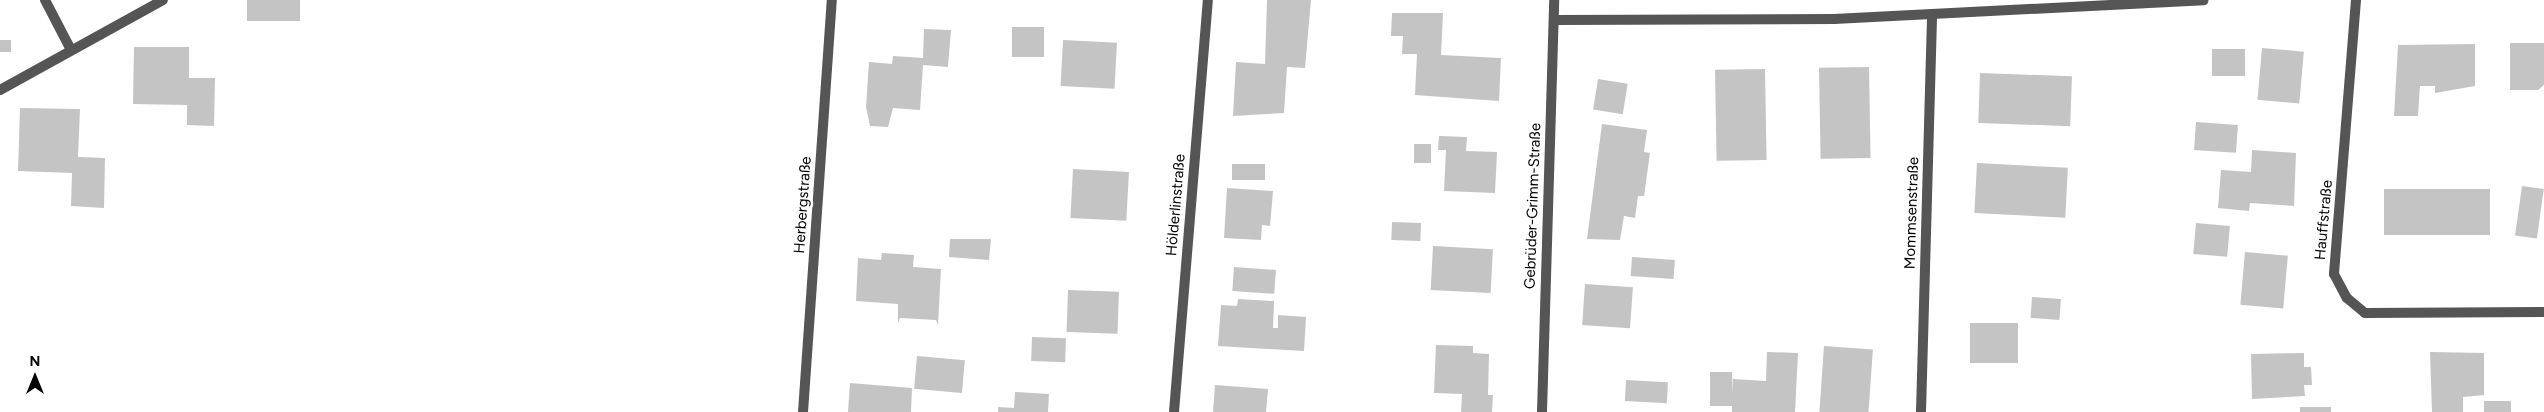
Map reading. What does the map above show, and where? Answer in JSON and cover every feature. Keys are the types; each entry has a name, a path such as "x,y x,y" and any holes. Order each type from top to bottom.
{"street":[{"path":"45,0 71,50"},
{"path":"0,90 163,0"},
{"name":"Herbergstraße","path":"803,412 832,0"},
{"name":"Hölderlinstraße","path":"1174,412 1208,0"},
{"name":"Gebrüder-Grimm-Straße","path":"1542,412 1554,0"},
{"path":"1554,20 1932,14 2204,0"},
{"name":"Hauffstraße","path":"2356,0 2334,274 2347,298 2365,313 2544,312"},
{"name":"Mommsenstraße","path":"1921,412 1932,14"}],"building":[{"path":"247,0 300,0 300,21 247,21"},
{"path":"1267,0 1311,0 1305,68 1287,67 1284,113 1233,116 1236,62 1265,64"},
{"path":"1392,13 1443,13 1441,55 1501,58 1499,101 1415,95 1417,54 1402,54 1403,36 1391,36"},
{"path":"1012,27 1044,27 1044,57 1012,57"},
{"path":"924,29 951,30 948,67 923,65 920,110 893,108 888,127 870,126 866,107 869,62 892,64 893,56 923,58"},
{"path":"0,40 11,40 11,52 0,52"},
{"path":"1063,40 1117,43 1115,89 1061,86"},
{"path":"2510,43 2544,43 2544,85 2538,90 2510,90"},
{"path":"2475,44 2475,86 2435,93 2435,86 2420,86 2418,116 2394,116 2398,45"},
{"path":"134,47 189,47 189,78 215,78 214,126 187,125 187,105 133,104"},
{"path":"2262,48 2304,52 2299,103 2257,100"},
{"path":"2212,49 2245,49 2245,76 2212,76"},
{"path":"1869,67 1871,158 1821,159 1819,68"},
{"path":"1765,69 1767,160 1717,161 1715,70"},
{"path":"1980,73 2072,76 2070,126 1978,123"},
{"path":"1598,79 1628,84 1623,114 1593,110"},
{"path":"20,108 80,109 78,157 105,158 104,208 71,206 72,173 18,171"},
{"path":"2196,122 2238,125 2236,153 2194,150"},
{"path":"1602,124 1647,130 1644,152 1650,153 1644,196 1638,196 1635,218 1624,216 1620,240 1587,239"},
{"path":"1439,136 1467,137 1466,151 1497,152 1495,193 1444,191 1446,150 1438,150"},
{"path":"1414,144 1431,144 1431,163 1414,163"},
{"path":"2252,150 2296,153 2294,206 2250,203 2249,211 2218,208 2221,170 2251,172"},
{"path":"1977,163 2068,168 2065,218 1974,213"},
{"path":"1232,164 1265,164 1265,180 1232,180"},
{"path":"1073,169 1129,172 1126,221 1070,218"},
{"path":"2522,186 2544,189 2537,239 2515,236"},
{"path":"1227,188 1273,191 1270,226 1262,225 1261,240 1224,238"},
{"path":"2384,189 2490,189 2490,235 2384,235"},
{"path":"1392,222 1421,223 1420,241 1391,240"},
{"path":"2196,223 2230,226 2227,257 2193,254"},
{"path":"950,239 991,239 989,260 949,257"},
{"path":"1433,246 1493,249 1491,293 1431,290"},
{"path":"2245,252 2288,256 2283,309 2240,305"},
{"path":"882,253 914,255 913,267 941,269 938,325 936,320 900,318 898,323 898,304 856,301 858,258 881,260"},
{"path":"1632,257 1675,260 1674,279 1631,276"},
{"path":"1234,267 1276,270 1274,294 1232,291"},
{"path":"1585,284 1633,287 1630,328 1582,325"},
{"path":"1068,290 1119,292 1118,334 1067,332"},
{"path":"2032,297 2061,299 2059,320 2031,318"},
{"path":"1238,299 1274,301 1273,328 1278,328 1278,315 1306,317 1304,351 1218,346 1221,305 1237,306"},
{"path":"1970,323 2018,323 2018,363 1970,363"},
{"path":"1032,337 1066,338 1065,362 1031,361"},
{"path":"1436,345 1473,346 1473,353 1489,354 1488,395 1493,395 1492,412 1461,412 1462,394 1434,393"},
{"path":"1824,346 1873,349 1869,412 1819,412"},
{"path":"1767,352 1798,353 1795,412 1732,412 1732,406 1710,406 1710,372 1732,372 1733,395 1733,379 1766,381"},
{"path":"2430,352 2484,353 2484,395 2463,397 2463,412 2432,412"},
{"path":"2304,353 2304,367 2311,367 2312,385 2304,385 2305,396 2252,399 2251,354"},
{"path":"917,356 965,360 962,393 914,389"},
{"path":"1626,380 1668,382 1667,403 1625,401"},
{"path":"850,383 912,388 911,412 848,412"},
{"path":"1215,385 1268,389 1266,412 1213,412"},
{"path":"1015,392 1049,394 1048,412 998,412 998,407 1014,408"},
{"path":"2484,401 2511,401 2511,412 2484,412"},
{"path":"2300,407 2331,407 2331,412 2300,412"}]}
